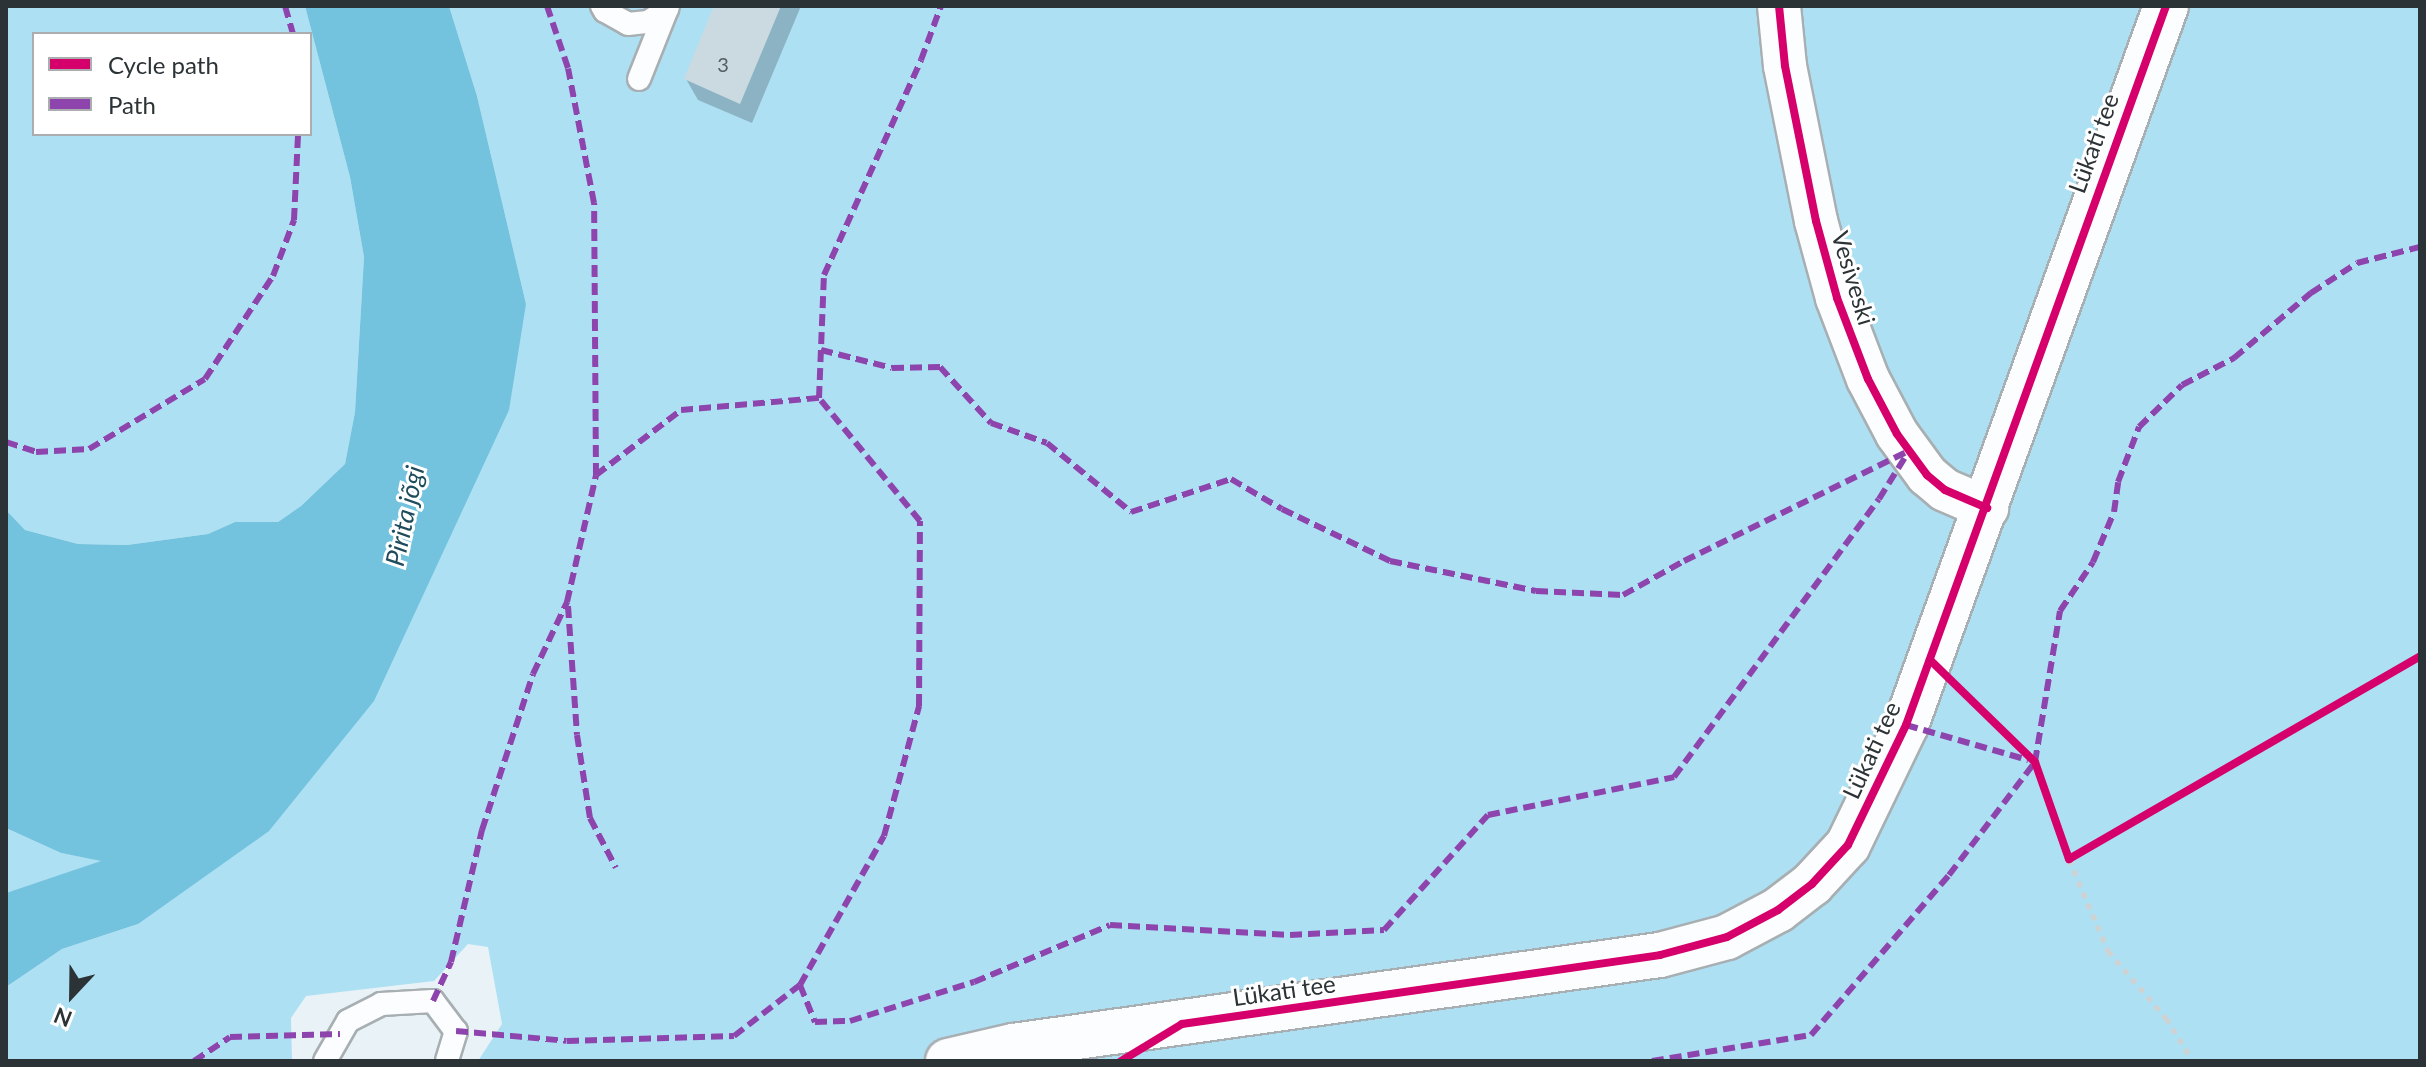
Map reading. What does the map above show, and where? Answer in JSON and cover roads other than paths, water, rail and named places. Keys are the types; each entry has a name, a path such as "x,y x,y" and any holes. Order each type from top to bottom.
{"main road":[{"name":"Lükati tee","path":"948,1061 1013,1046 1660,955 1727,937 1778,910 1812,884 1848,845 1906,725 2166,6"},
{"path":"1121,1061 1182,1024"}],"street":[{"name":"Vesiveski","path":"1779,6 1785,66 1816,221 1837,298 1868,379 1897,434 1927,475 1945,490 1987,508"}],"lane":[{"path":"602,6 628,24 648,22 668,8"},
{"path":"639,79 668,8"},
{"path":"325,1061 348,1021 381,1004 433,1001 456,1031 447,1061"}],"water":[{"name":"Pirita jõgi","path":"305,6 449,6 477,96 526,304 509,410 374,701 269,831 138,924 62,949 6,987 6,893 101,861 61,853 6,828 6,510 25,530 78,544 127,545 208,534 235,522 278,522 301,506 345,464 355,412 364,257 350,177"}]}
